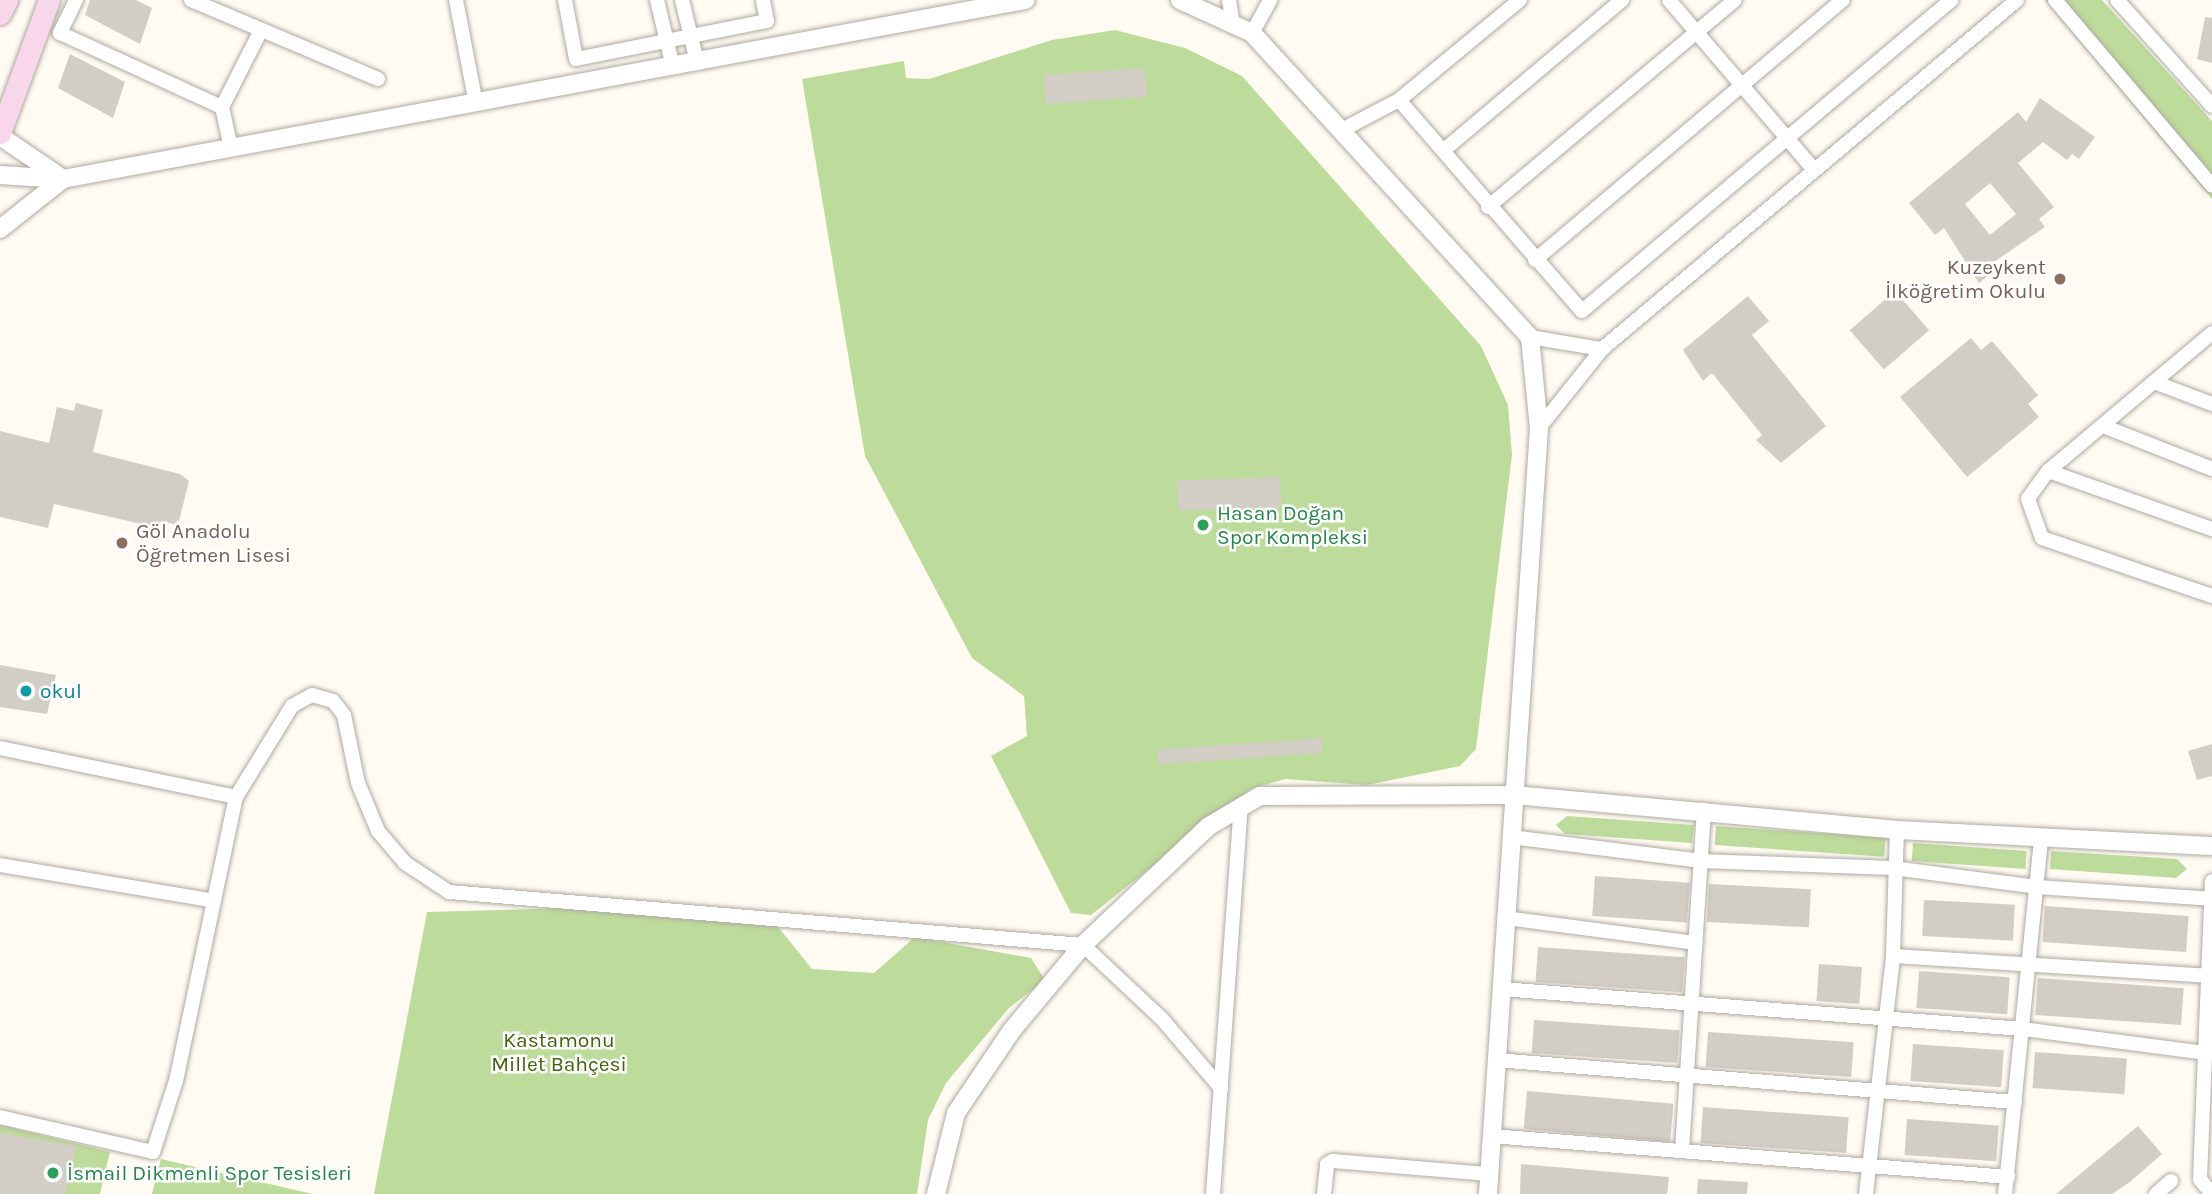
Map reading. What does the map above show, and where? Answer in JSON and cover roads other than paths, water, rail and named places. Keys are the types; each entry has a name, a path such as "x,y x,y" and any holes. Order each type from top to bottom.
{"main road":[{"path":"0,14 7,0"},
{"path":"0,134 49,0"}],"street":[{"path":"76,0 60,33 222,107"},
{"path":"191,0 259,34 378,79"},
{"path":"456,0 476,104"},
{"path":"565,0 576,59 767,21 763,0"},
{"path":"657,0 673,67"},
{"path":"682,0 688,36 697,62"},
{"path":"0,175 62,179 1025,0"},
{"path":"1180,0 1252,33 1531,337 1539,428 1488,1194"},
{"path":"1229,0 1233,24"},
{"path":"1252,33 1270,0"},
{"path":"1342,130 1399,100 1520,0"},
{"path":"1444,150 1622,0"},
{"path":"1669,0 1742,85 1791,135 1814,170"},
{"path":"1488,207 1735,0"},
{"path":"1535,260 1843,0"},
{"path":"1399,100 1444,150 1488,207 1582,311 1951,0"},
{"path":"1539,428 1602,349 2017,0"},
{"path":"2055,0 2212,186"},
{"path":"2117,0 2212,106"},
{"path":"231,148 222,107 259,34"},
{"path":"0,134 62,179"},
{"path":"0,229 62,179"},
{"path":"2212,333 2048,471 2028,499 2042,538 2212,596"},
{"path":"1531,337 1602,349"},
{"path":"2154,382 2212,404"},
{"path":"2103,426 2212,469"},
{"path":"2048,471 2212,528"},
{"path":"0,1117 153,1152 176,1081 236,797 292,706 316,695 336,703 344,715 358,783 378,831 405,863 449,892 1083,945 1162,1019 1221,1088"},
{"path":"0,748 236,797"},
{"path":"936,1194 943,1147 964,1097 1083,945 1209,826 1241,805 1282,791 1514,795 1704,810 1897,830 2212,846"},
{"path":"1213,1194 1241,805"},
{"path":"1682,1150 1704,810"},
{"path":"1866,1194 1875,1091 1893,956 1893,868 1897,830"},
{"path":"1511,836 1701,861 1893,868 2037,887 2211,899"},
{"path":"2005,1194 2041,838"},
{"path":"0,865 214,901"},
{"path":"2212,881 2200,1179 2212,1194"},
{"path":"1506,918 1695,943"},
{"path":"1893,956 2208,976"},
{"path":"1501,989 1691,1000 2023,1029 2205,1053"},
{"path":"1496,1060 1686,1073 2015,1102"},
{"path":"1491,1136 2008,1177"},
{"path":"1324,1194 1326,1164 1333,1161 1489,1174"},
{"path":"2156,1194 2171,1181"}],"place":[{"name":"Kuzeykent İlköğretim Okulu","path":"2060,279"},
{"name":"Hasan Doğan Spor Kompleksi","path":"1203,525"},
{"name":"Göl Anadolu Öğretmen Lisesi","path":"122,543"},
{"name":"okul","path":"26,691"},
{"name":"İsmail Dikmenli Spor Tesisleri","path":"53,1173"}],"park label":[{"name":"Kastamonu Millet Bahçesi","path":"559,1052"}]}
